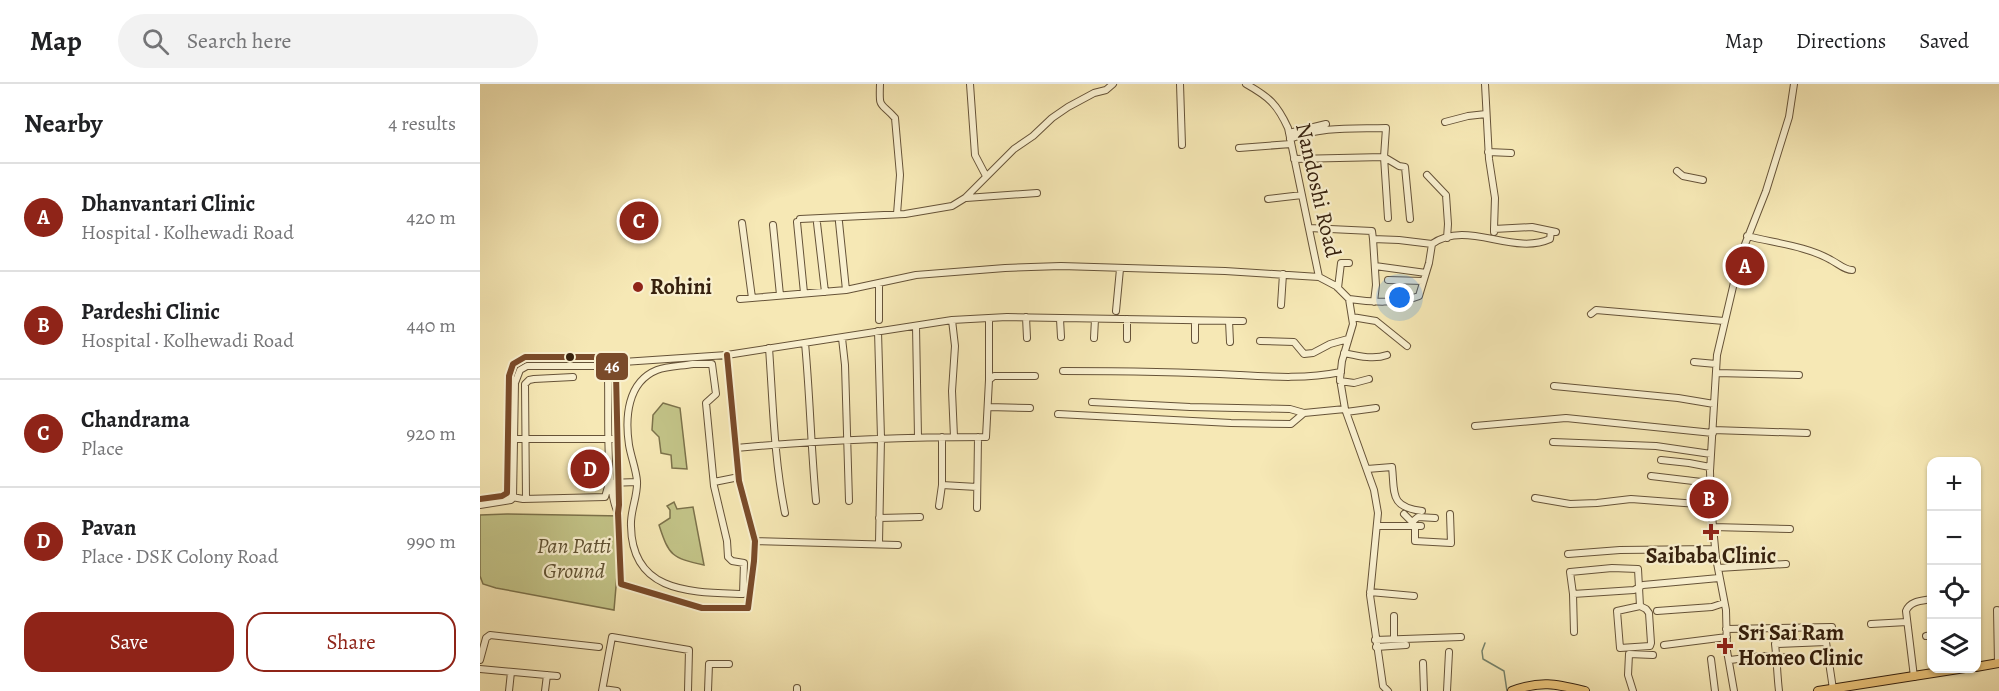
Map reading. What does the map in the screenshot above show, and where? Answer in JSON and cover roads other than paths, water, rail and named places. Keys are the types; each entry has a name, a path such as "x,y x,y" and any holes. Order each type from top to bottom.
{"main road":[{"path":"1981,666 1999,663"},
{"path":"1818,691 1936,673"},
{"path":"1512,691 1529,684 1550,684 1585,691"}],"street":[{"path":"880,84 880,103 884,110 895,118 900,175 897,214"},
{"path":"970,84 975,154 986,176"},
{"path":"804,293 798,220 897,214 952,206 965,198 1014,149 1033,136 1052,118 1094,93 1106,90 1113,84"},
{"path":"1179,84 1182,145"},
{"name":"Nandoshi Road","path":"1246,84 1270,98 1281,112 1290,138 1319,277 1338,288 1349,299"},
{"path":"1485,84 1488,152 1495,198 1494,230 1491,238"},
{"path":"1734,691 1711,505 1710,467 1716,364 1740,257 1766,191 1789,117 1794,84"},
{"path":"1445,122 1486,114"},
{"path":"1290,138 1326,124"},
{"path":"1239,148 1324,129 1386,128 1384,157 1388,218"},
{"path":"1488,152 1511,153"},
{"path":"1294,159 1384,157 1405,167 1410,219"},
{"path":"1677,171 1683,176 1702,180"},
{"path":"1427,175 1446,195 1447,238"},
{"path":"965,198 1037,193"},
{"path":"1268,199 1302,195"},
{"path":"839,222 846,290"},
{"path":"742,223 752,298"},
{"path":"817,223 825,292"},
{"path":"773,225 780,296"},
{"path":"1373,239 1432,244 1439,239 1463,235 1513,243 1542,242 1550,238 1553,231 1532,227 1494,230"},
{"path":"1309,228 1372,231 1376,285 1374,302"},
{"path":"1747,236 1816,253 1831,259 1847,270 1852,270"},
{"path":"1388,691 1383,686 1370,592 1378,513 1374,490 1346,410 1340,381 1344,353 1353,324 1349,299 1374,302 1411,300 1419,296 1432,244"},
{"path":"1338,288 1341,263 1349,263"},
{"path":"741,299 846,290 916,275 1005,268 1061,266 1319,277"},
{"path":"1374,266 1426,273"},
{"path":"1116,311 1120,269"},
{"path":"1281,305 1283,274"},
{"path":"1388,280 1423,281"},
{"path":"879,284 879,320"},
{"path":"1591,314 1596,310 1724,321"},
{"path":"1026,317 1027,338"},
{"path":"601,368 608,363 727,355 952,320 1026,317 1243,321"},
{"path":"1352,317 1376,321 1407,346"},
{"path":"736,448 810,441 986,437 989,318"},
{"path":"1094,338 1095,318"},
{"path":"1060,319 1061,337"},
{"path":"1127,319 1127,339"},
{"path":"952,320 955,346 952,391 954,437"},
{"path":"1195,321 1195,340"},
{"path":"1229,321 1230,342"},
{"path":"916,326 918,437"},
{"path":"878,331 881,438 879,543"},
{"path":"842,338 849,501"},
{"path":"1260,341 1294,342 1304,354 1348,339"},
{"path":"805,343 810,441 816,501"},
{"path":"769,348 775,444 785,513"},
{"path":"1344,353 1367,357 1387,355"},
{"path":"511,439 509,376 513,364 518,360 525,357 598,357 608,363 616,374 617,439 614,506 618,513 621,584 702,608 748,608 754,541 739,477 727,355"},
{"path":"1694,362 1716,364"},
{"path":"712,364 716,394 706,403 714,482 728,541 728,556 732,561 744,563 743,594 674,588 652,577 643,568 634,551 630,528 637,482 629,438 628,409 639,384 658,369 712,364"},
{"path":"508,497 515,383 520,370 526,366 596,366 605,372 608,379 609,439 615,482"},
{"path":"1064,371 1139,371 1293,377 1324,376 1341,372"},
{"path":"1716,373 1800,375"},
{"path":"989,380 994,376 1035,376"},
{"path":"526,499 525,384 534,379 573,377"},
{"path":"1340,381 1354,383 1369,379"},
{"path":"1554,386 1678,398 1714,404"},
{"path":"1092,402 1290,409 1304,413 1376,408"},
{"path":"988,407 1030,408"},
{"path":"1058,414 1291,424 1304,413"},
{"path":"1475,426 1566,418 1713,431 1807,433"},
{"path":"939,506 942,485 942,437"},
{"path":"977,508 978,437"},
{"path":"511,439 617,439"},
{"path":"1553,442 1656,446 1712,454"},
{"path":"1661,460 1710,467"},
{"path":"1367,469 1392,467 1394,496 1419,521"},
{"path":"1651,476 1710,483"},
{"path":"714,482 739,477"},
{"path":"480,499 605,497 608,483 637,482"},
{"path":"942,485 977,487"},
{"path":"480,505 508,497"},
{"path":"1535,498 1570,504 1631,499 1711,505"},
{"path":"1404,514 1419,521"},
{"path":"1419,521 1414,541 1451,543 1450,514"},
{"path":"879,518 920,517"},
{"path":"1377,526 1435,518"},
{"path":"1713,527 1790,529"},
{"path":"754,541 898,545"},
{"path":"1568,554 1620,550 1715,549"},
{"path":"1718,568 1786,564"},
{"path":"1574,632 1570,572 1638,569 1640,606"},
{"path":"1573,594 1634,590 1643,585 1719,578"},
{"path":"1370,592 1413,596"},
{"path":"1914,677 1906,611 1913,603 1927,600"},
{"path":"1657,611 1712,607 1724,603"},
{"path":"1640,606 1649,613 1650,646 1620,648 1617,611 1640,606"},
{"path":"1997,610 1999,663"},
{"path":"1394,616 1394,639"},
{"path":"1871,624 1907,622"},
{"path":"1726,629 1832,627"},
{"path":"480,660 486,638 490,635 599,647"},
{"path":"616,691 602,690 612,637 689,650 688,691"},
{"path":"1376,643 1394,639 1461,637"},
{"path":"1665,645 1727,638"},
{"path":"1779,691 1775,666 1777,657 1775,644 1826,642 1833,689"},
{"path":"1376,643 1406,645"},
{"path":"1447,691 1449,652"},
{"path":"1633,691 1628,675 1629,654 1653,654"},
{"path":"1730,660 1762,656 1794,658"},
{"path":"1711,659 1715,691"},
{"path":"1424,663 1424,691"},
{"path":"708,691 709,664 729,664"},
{"path":"480,669 557,676"},
{"path":"509,691 511,672"},
{"path":"545,691 547,675"}],"waterway":[{"path":"1485,643 1482,651 1483,659 1504,671 1507,691"}],"place":[{"name":"Chandrama","path":"639,221"},
{"name":"Dhanvantari Clinic","path":"1745,266"},
{"name":"Rohini","path":"638,287"},
{"name":"Pavan","path":"590,469"},
{"name":"Pardeshi Clinic","path":"1709,499"},
{"name":"Saibaba Clinic","path":"1711,532"},
{"name":"Sri Sai Ram Homeo Clinic","path":"1725,646"}],"park label":[{"name":"Pan Patti Ground","path":"574,558"}]}
